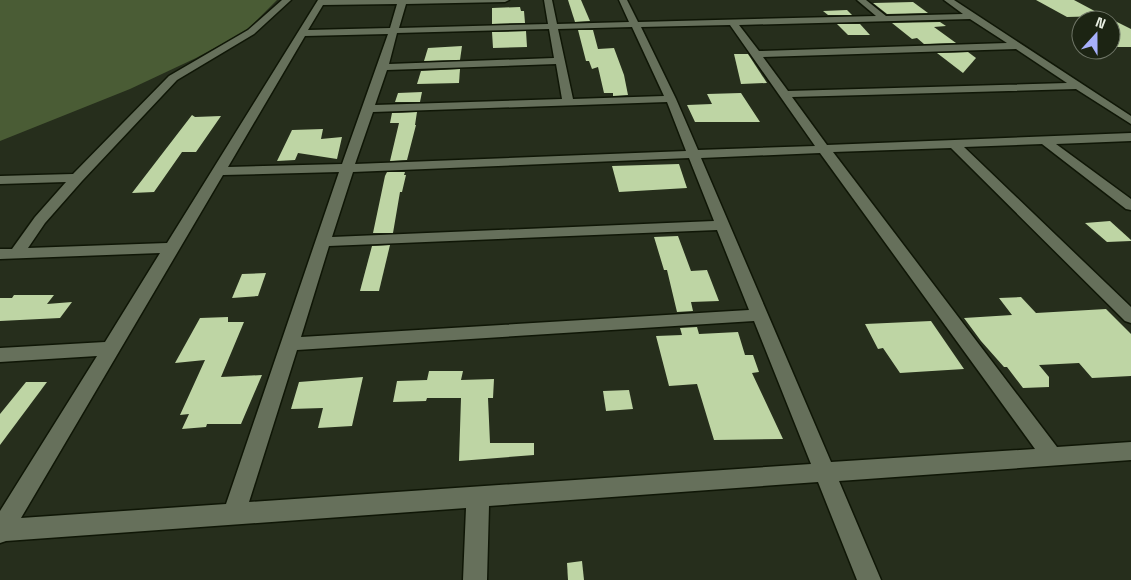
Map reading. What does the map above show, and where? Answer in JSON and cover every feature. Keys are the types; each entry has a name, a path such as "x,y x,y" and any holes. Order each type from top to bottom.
{"street":[{"path":"16,253 40,220 77,178 173,78 252,32 287,0"},
{"path":"0,531 321,2 505,0"},
{"path":"548,0 568,102"},
{"path":"622,0 671,99 869,580"},
{"path":"861,0 884,18"},
{"path":"948,0 1131,121"},
{"path":"234,514 347,168 383,67 402,2"},
{"path":"302,33 972,16"},
{"path":"733,22 786,94 822,148 1052,456"},
{"path":"757,54 1018,46"},
{"path":"383,67 560,61"},
{"path":"786,94 1077,86"},
{"path":"368,108 671,99"},
{"path":"218,171 347,168 1131,137"},
{"path":"1044,140 1131,206"},
{"path":"954,144 1123,300 1131,317"},
{"path":"0,180 77,178"},
{"path":"323,242 724,225"},
{"path":"0,254 172,248"},
{"path":"290,344 761,315"},
{"path":"0,355 111,348"},
{"path":"0,531 1131,451"},
{"path":"475,580 478,496"}],"green space":[{"path":"0,0 277,0 246,31 196,58 130,89 0,141"}],"building":[{"path":"568,0 581,0 590,21 575,22"},
{"path":"1036,0 1074,0 1093,10 1071,10 1071,17 1067,17"},
{"path":"913,2 928,13 887,14 873,3"},
{"path":"520,7 521,11 524,11 525,23 492,24 492,8"},
{"path":"847,10 852,15 828,15 823,11"},
{"path":"940,22 946,26 934,27 956,43 924,44 917,38 912,39 892,23"},
{"path":"837,24 860,24 870,35 848,35"},
{"path":"1121,24 1131,29 1131,47 1121,47"},
{"path":"578,30 593,30 598,49 614,48 624,75 628,95 613,96 613,93 604,93 598,67 592,69 589,61 586,61"},
{"path":"526,31 527,47 493,48 492,32"},
{"path":"462,46 460,60 424,61 428,48"},
{"path":"968,52 976,58 963,73 937,53"},
{"path":"734,54 748,54 767,83 741,84"},
{"path":"460,69 459,83 417,84 421,71"},
{"path":"422,92 420,102 395,102 398,93"},
{"path":"741,93 760,122 695,122 687,105 712,104 707,94"},
{"path":"417,112 416,125 407,160 390,161 399,123 390,123 392,113"},
{"path":"192,115 195,117 221,116 196,152 182,152 154,192 132,193"},
{"path":"323,129 321,139 342,137 337,159 298,153 295,160 277,161 292,130"},
{"path":"679,164 687,188 619,192 612,166"},
{"path":"387,172 405,172 404,175 406,175 402,192 400,192 393,233 373,233 385,176"},
{"path":"1110,221 1131,241 1107,242 1085,223"},
{"path":"678,236 691,271 707,270 719,301 691,302 693,311 677,312 667,270 664,270 654,237"},
{"path":"390,245 379,291 360,291 372,246"},
{"path":"266,273 258,296 232,298 242,274"},
{"path":"14,295 54,295 47,304 72,302 60,318 0,321 0,298 12,298"},
{"path":"1021,297 1036,313 1106,309 1131,334 1131,376 1092,378 1079,363 1039,365 1049,377 1049,387 1023,388 1007,367 1004,367 981,341 964,318 1012,315 999,298"},
{"path":"228,317 228,322 244,322 221,377 262,375 241,424 207,424 206,427 182,429 189,414 180,415 205,360 175,363 200,318"},
{"path":"931,321 964,369 900,373 883,348 878,349 865,324"},
{"path":"697,327 699,334 738,332 745,355 753,355 759,372 752,373 783,439 714,440 697,384 669,386 656,336 682,335 680,328"},
{"path":"429,371 463,371 461,380 494,379 493,398 488,398 490,443 534,443 534,455 459,461 461,398 427,398 426,401 393,402 397,381 427,380"},
{"path":"363,377 352,426 318,428 323,408 291,409 299,382"},
{"path":"26,382 47,382 0,445 0,414"},
{"path":"629,390 633,409 606,411 603,391"},
{"path":"582,561 584,580 568,580 567,563"}]}
